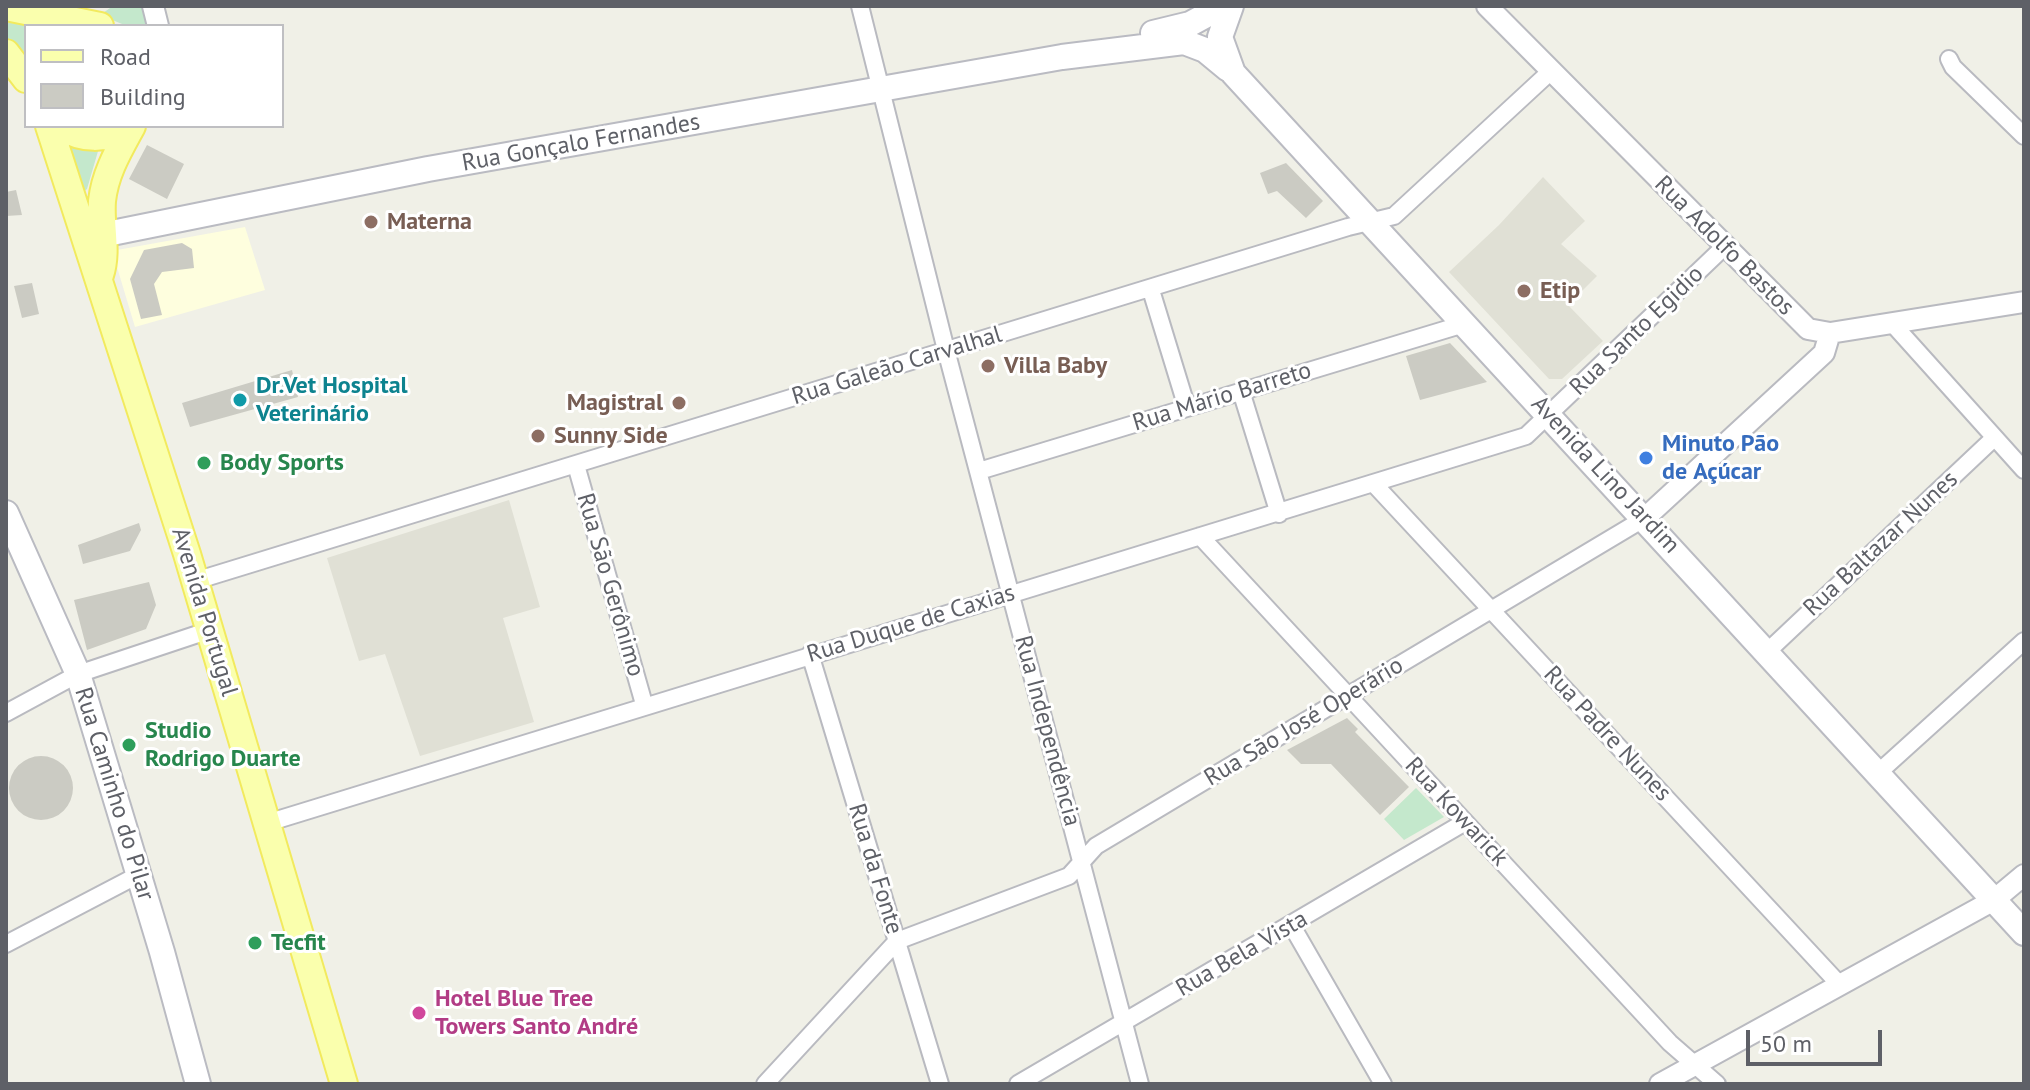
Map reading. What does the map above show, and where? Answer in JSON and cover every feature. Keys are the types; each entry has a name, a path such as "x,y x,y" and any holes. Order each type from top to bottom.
{"main road":[{"name":"Rua Gonçalo Fernandes","path":"1062,57 1223,6"},
{"name":"Avenida Lino Jardim","path":"1231,6 1220,37 1233,73 1768,651 2024,933"},
{"path":"6,7 86,20"},
{"name":"Rua Gonçalo Fernandes","path":"102,235 428,169 1062,57 1184,42 1205,50 1233,73"},
{"path":"6,53 24,76"},
{"name":"Avenida Portugal","path":"50,128 195,581 344,1084"},
{"path":"64,128 76,135 95,138 126,128"},
{"name":"Avenida Portugal","path":"99,280 105,258 102,203 108,175 129,128"},
{"path":"74,205 86,230 102,235"},
{"name":"Rua Caminho do Pilar","path":"6,513 78,674 198,1084"}],"street":[{"name":"Rua Independência","path":"860,6 946,350 1140,1084"},
{"name":"Rua Adolfo Bastos","path":"1487,6 1808,329 1830,333"},
{"path":"1949,59 1953,67 2024,136"},
{"name":"Rua Galeão Carvalhal","path":"195,581 1394,216 1551,71"},
{"name":"Rua Santo Egidio","path":"1550,416 1724,247"},
{"path":"1151,290 1187,408"},
{"path":"1830,333 2024,302"},
{"path":"1891,322 2024,470"},
{"name":"Rua Mário Barreto","path":"979,471 1464,324"},
{"name":"Rua São José Operário","path":"765,1084 897,941 1069,876 1096,846 1645,518 1824,353 1830,333"},
{"path":"1241,391 1279,514"},
{"name":"Rua Duque de Caxias","path":"267,823 644,704 1279,514 1526,436 1550,416"},
{"name":"Rua Baltazar Nunes","path":"1768,651 1994,438"},
{"name":"Rua São Gerônimo","path":"576,465 644,704"},
{"name":"Rua Padre Nunes","path":"1374,484 1840,985"},
{"name":"Rua Kowarick","path":"1200,536 1694,1065 1717,1084"},
{"path":"6,713 78,674 210,630"},
{"path":"1878,773 2024,641"},
{"name":"Rua da Fonte","path":"810,654 940,1084"},
{"name":"Rua Bela Vista","path":"1018,1084 1465,822"},
{"path":"6,944 138,875"},
{"path":"1660,1084 1994,900 2024,875"},
{"path":"1292,926 1383,1084"}],"shaded area":[{"path":"113,6 142,6 148,24 122,24 100,15"},
{"path":"6,22 24,25 24,52 6,39"},
{"path":"63,137 101,141 87,189 83,192"},
{"name":"Etip","path":"1543,177 1585,221 1561,244 1597,276 1568,305 1603,341 1562,379 1549,379 1449,272 1499,225"},
{"path":"245,227 265,290 135,327 114,257 117,250"},
{"path":"509,500 540,607 503,618 534,722 420,756 385,654 359,661 327,558"},
{"path":"1416,788 1444,817 1404,840 1384,819"}],"building":[{"path":"147,145 184,164 167,199 129,179"},
{"path":"1286,163 1323,201 1306,218 1277,191 1268,194 1260,173"},
{"path":"16,190 22,215 6,216 6,192"},
{"path":"182,243 192,249 194,268 162,272 154,284 162,315 141,319 130,279 144,250"},
{"path":"32,283 39,314 22,318 14,286"},
{"path":"1450,343 1487,382 1420,400 1406,356"},
{"name":"Dr.Vet Hospital Veterinário","path":"292,370 298,397 190,427 182,403"},
{"path":"139,523 141,530 130,551 83,564 78,545"},
{"path":"149,582 156,605 146,629 87,650 74,600"},
{"path":"1347,718 1358,729 1355,732 1409,787 1380,815 1331,764 1301,764 1287,750"},
{"path":"41,756 64,765 73,788 64,811 41,820 18,811 9,788 18,765"}],"place":[{"name":"Materna","path":"371,222"},
{"name":"Etip","path":"1524,291"},
{"name":"Villa Baby","path":"988,366"},
{"name":"Dr.Vet Hospital Veterinário","path":"240,400"},
{"name":"Magistral","path":"679,403"},
{"name":"Sunny Side","path":"538,436"},
{"name":"Minuto Pão de Açúcar","path":"1646,458"},
{"name":"Body Sports","path":"204,463"},
{"name":"Studio Rodrigo Duarte","path":"129,745"},
{"name":"Tecfit","path":"255,943"},
{"name":"Hotel Blue Tree Towers Santo André","path":"419,1013"}]}
